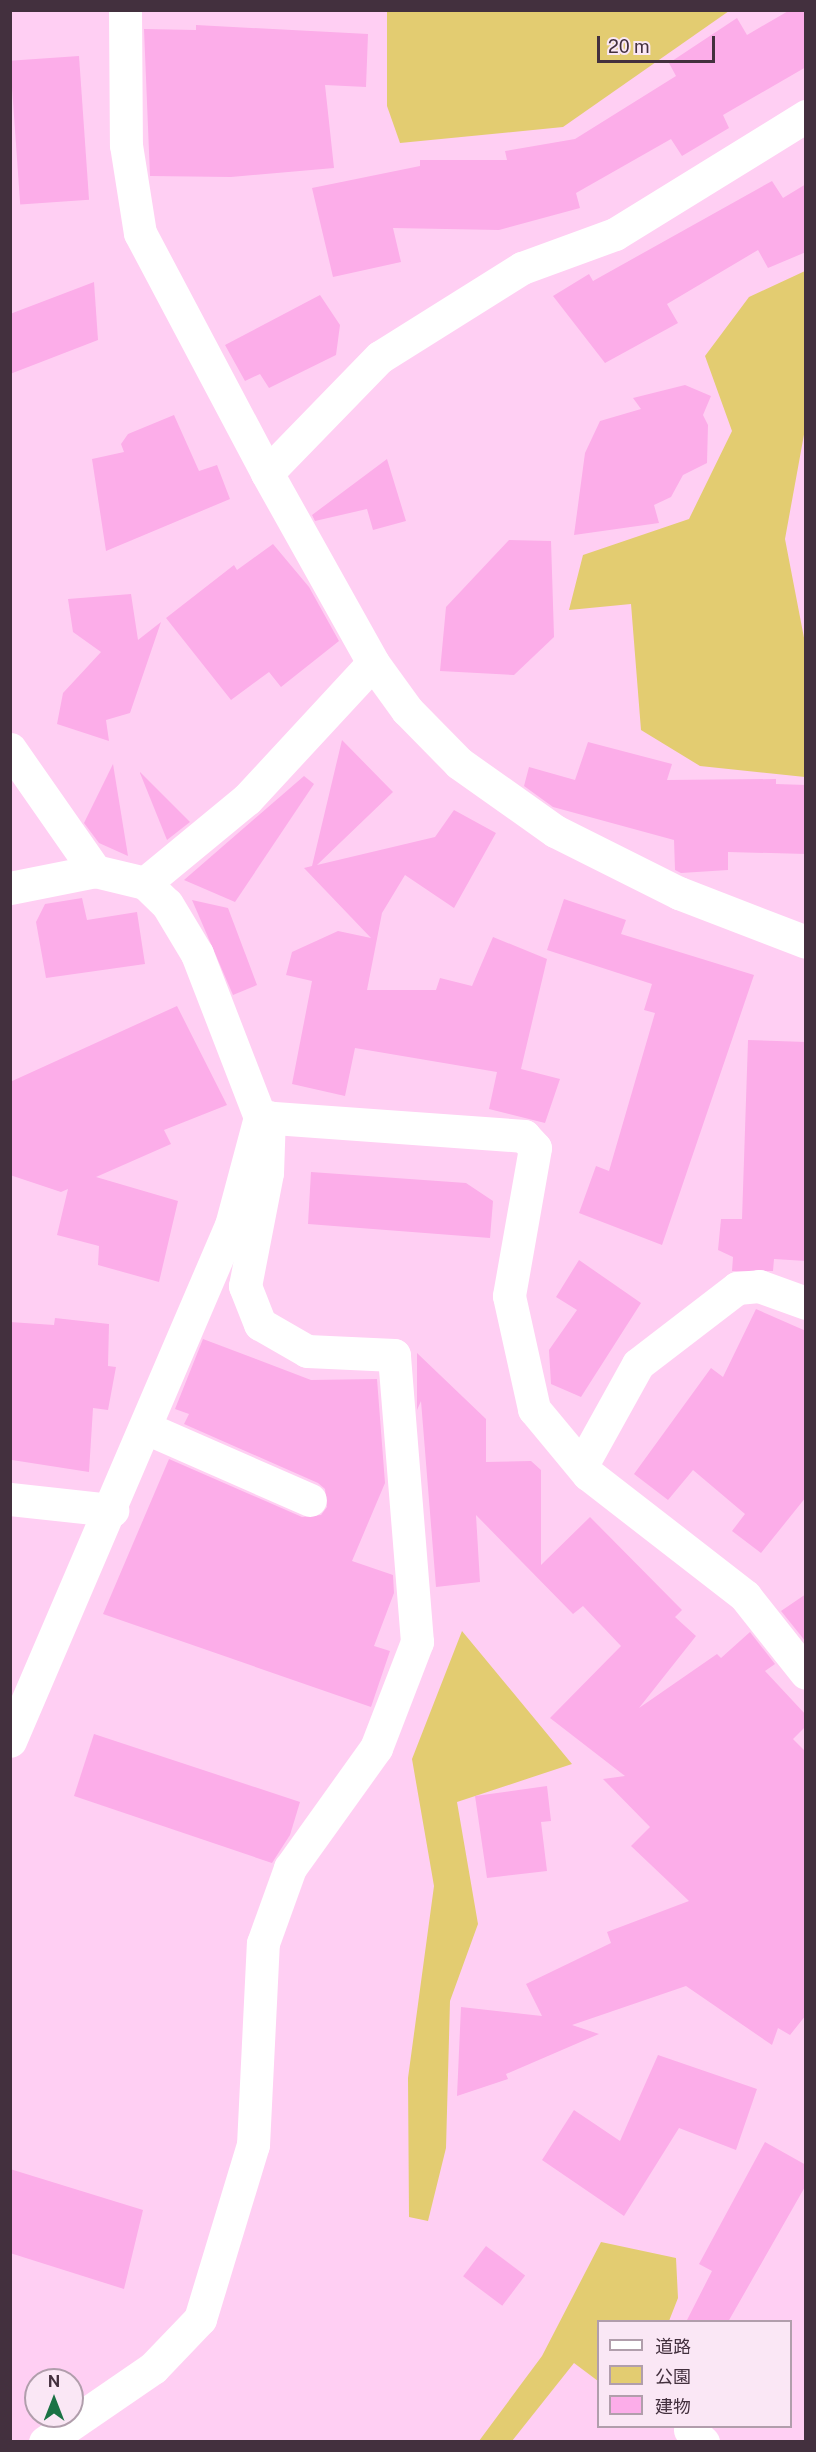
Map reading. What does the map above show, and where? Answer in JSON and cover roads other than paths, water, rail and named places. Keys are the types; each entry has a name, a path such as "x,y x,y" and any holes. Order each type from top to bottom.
{"street":[{"path":"125,10 126,145 140,233 267,473 373,663 407,711 459,763 555,831 679,892 806,942"},
{"path":"267,473 380,357 522,268 615,234 806,116"},
{"path":"146,883 247,799 373,663"},
{"path":"10,749 95,871"},
{"path":"10,888 95,871 146,883 167,904 197,954 265,1117 267,1173 245,1286 260,1324 307,1351 394,1355 417,1642 376,1748 290,1868 263,1943 253,2145 200,2319 153,2368 45,2442"},
{"path":"10,1741 112,1510 231,1225 265,1117"},
{"path":"265,1117 524,1136 535,1148 509,1296 534,1409 582,1465 745,1596 806,1673"},
{"path":"582,1465 638,1364 737,1288 759,1286 806,1304"},
{"path":"146,1428 310,1500"},
{"path":"10,1499 112,1510"}]}
